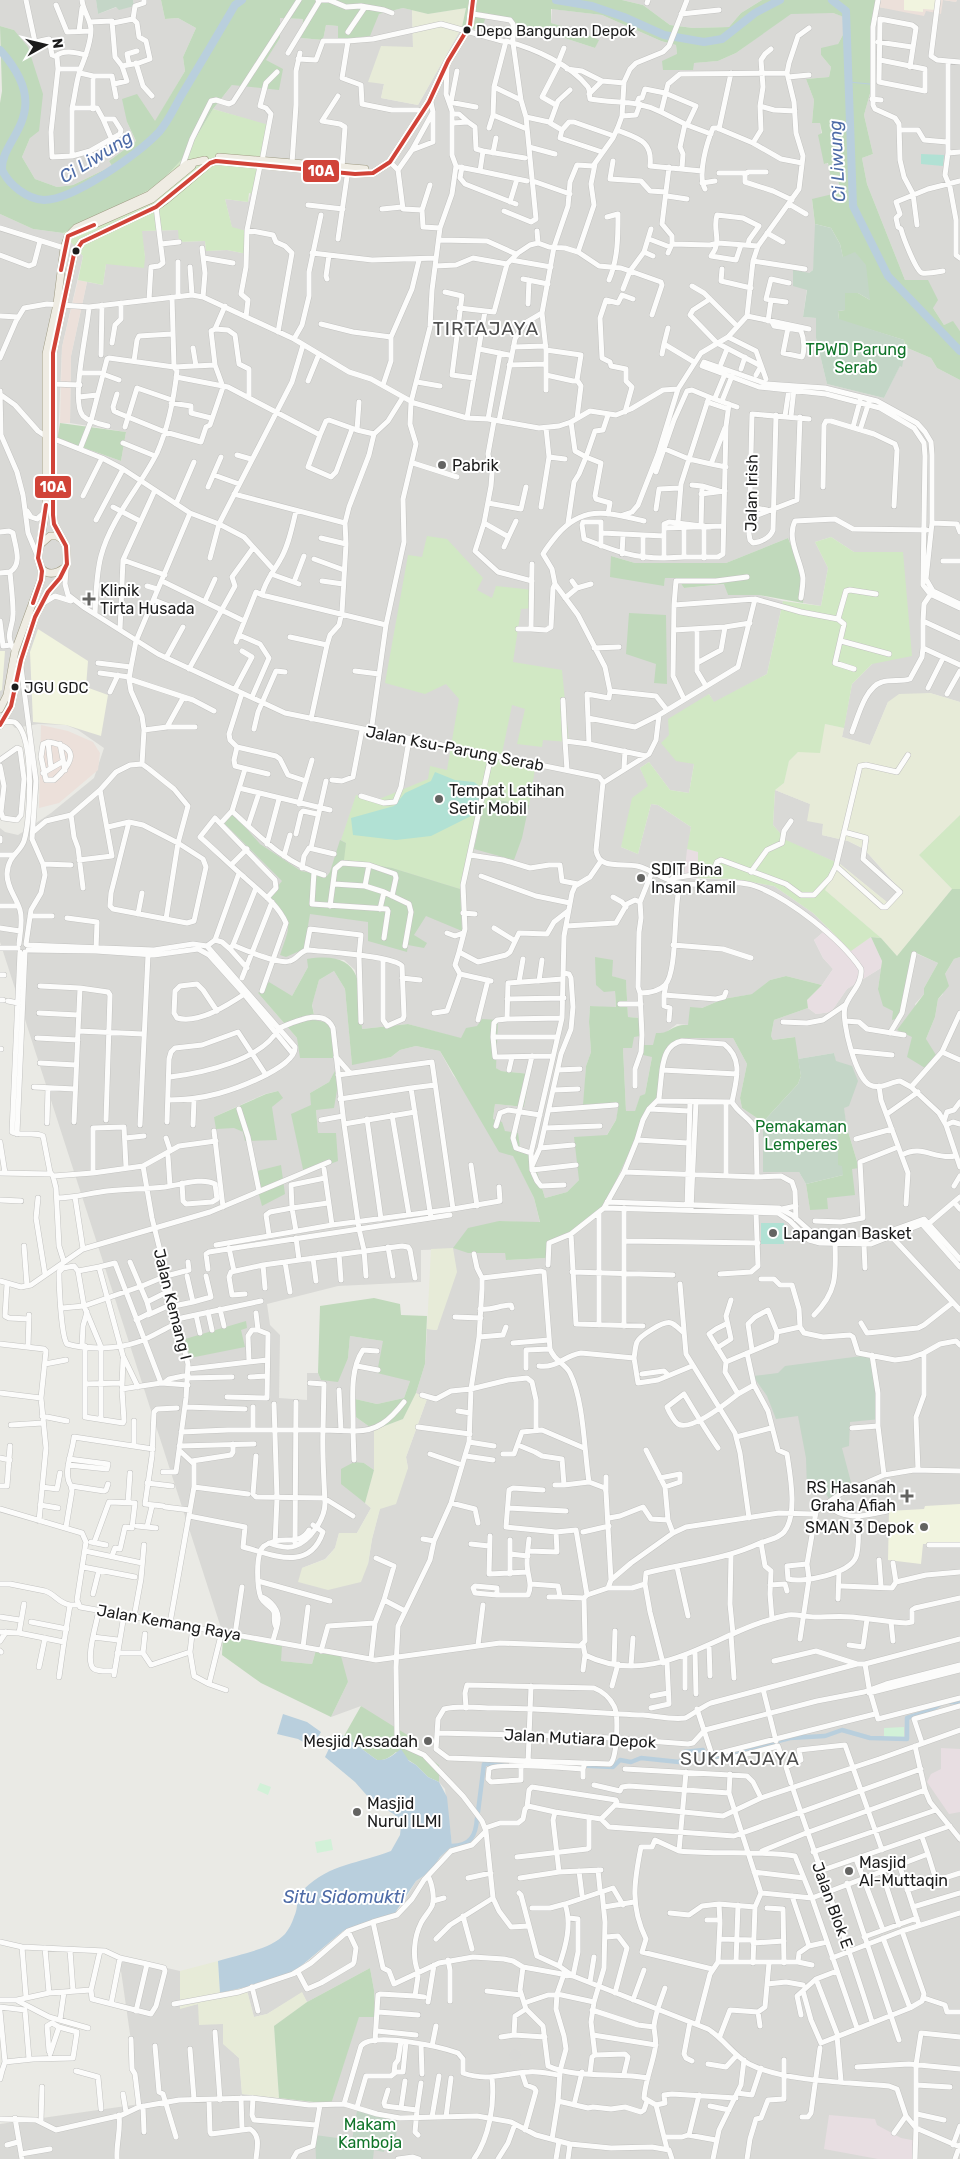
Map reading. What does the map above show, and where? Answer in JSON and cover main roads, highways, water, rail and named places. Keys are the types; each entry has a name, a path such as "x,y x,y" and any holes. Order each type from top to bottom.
{"main road":[{"path":"261,164 292,164 373,174 390,162 466,32 473,14 473,1"},
{"path":"1,724 11,706 21,660 41,605 66,567 68,558 63,540 54,524 53,515 52,384 53,353 60,305 64,248 68,236 76,228 149,195 182,167 195,161 224,161 346,170 367,169 381,164 418,110 430,96"},
{"path":"0,709 7,695 13,648 37,594 42,572 38,558 46,511 44,435 46,354 74,254 82,242 156,207 208,161"},
{"path":"68,236 152,199 190,166 208,161"},
{"path":"40,544 50,536 57,536 63,540"},
{"path":"42,572 53,573 66,567"}],"water":[{"path":"283,1714 307,1722 321,1732 312,1747 298,1739 277,1734"},
{"name":"Situ Sidomukti","path":"338,1734 344,1736 377,1760 387,1759 401,1749 409,1761 428,1777 439,1782 447,1797 452,1846 440,1857 431,1871 416,1881 395,1913 343,1931 295,1971 246,1987 220,1993 218,1961 263,1948 279,1939 290,1926 301,1892 314,1880 345,1865 391,1851 400,1835 401,1826 395,1815 370,1799 355,1782 325,1757 335,1736"}],"waterway":[{"name":"Ci Liwung","path":"0,50 16,72 24,91 25,107 22,122 9,146 2,170 9,181 25,194 44,200 57,198 105,174 122,163 159,132 235,5 242,0"},
{"name":"Ci Liwung","path":"556,0 592,6 624,17 664,35 704,42 722,39 755,13 780,0"},
{"name":"Ci Liwung","path":"832,0 846,11 853,206 888,276 960,351"},
{"path":"848,82 870,84"},
{"path":"950,1702 960,1702"},
{"path":"571,1765 613,1767 620,1760 631,1762 641,1758 679,1762 682,1760 684,1752 703,1750 708,1759 790,1738 825,1736 842,1730 870,1738 907,1739 907,1718 929,1711 940,1704"},
{"path":"478,1812 484,1764 513,1763"},
{"path":"452,1846 458,1846 471,1839 477,1818"}],"place":[{"name":"Depo Bangunan Depok","path":"467,30"},
{"name":"Pabrik","path":"442,465"},
{"name":"Klinik Tirta Husada","path":"89,599"},
{"name":"JGU GDC","path":"15,687"},
{"name":"Tempat Latihan Setir Mobil","path":"439,799"},
{"name":"SDIT Bina Insan Kamil","path":"641,878"},
{"name":"Lapangan Basket","path":"773,1233"},
{"name":"RS Hasanah Graha Afiah","path":"907,1496"},
{"name":"SMAN 3 Depok","path":"924,1527"},
{"name":"Mesjid Assadah","path":"428,1741"},
{"name":"Masjid Nurul ILMI","path":"357,1812"},
{"name":"Masjid Al-Muttaqin","path":"849,1871"}],"district":[{"name":"TIRTAJAYA","path":"486,328"},
{"name":"SUKMAJAYA","path":"740,1758"}],"park label":[{"name":"TPWD Parung Serab","path":"856,358"},
{"name":"Pemakaman Lemperes","path":"801,1135"},
{"name":"Makam Kamboja","path":"370,2133"}]}
